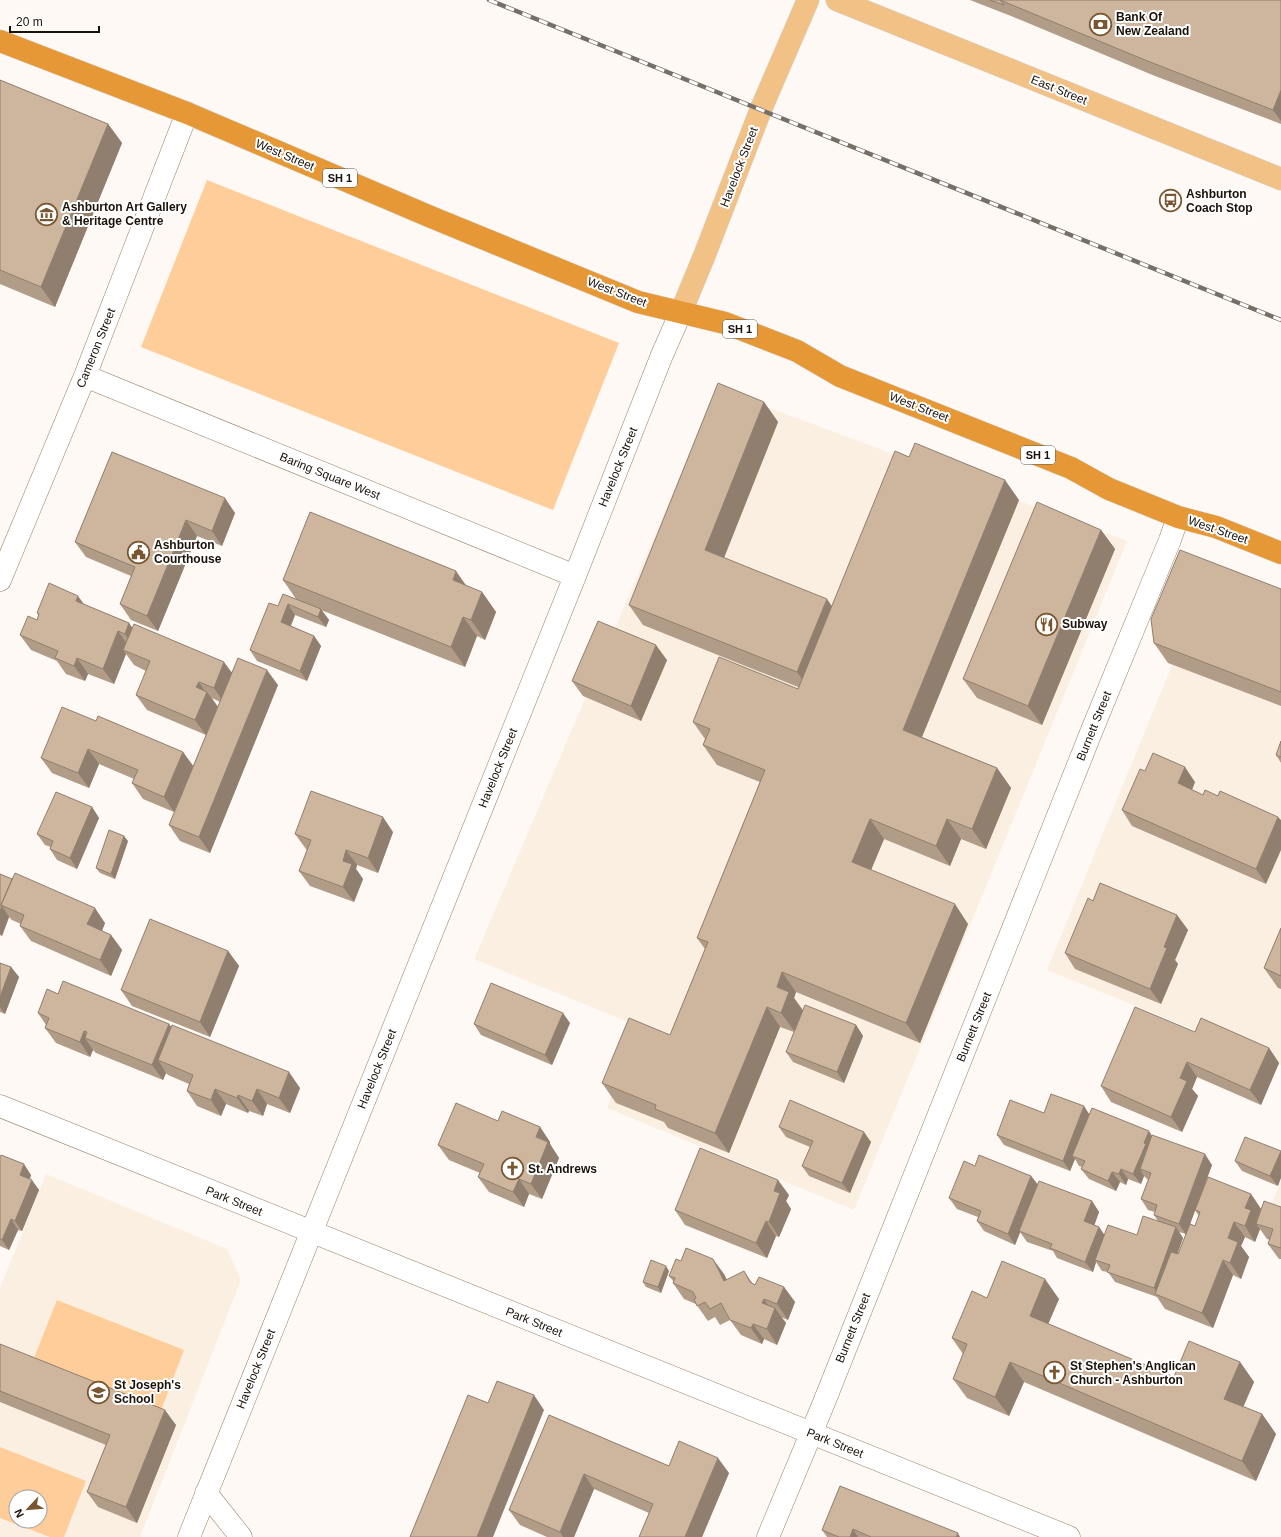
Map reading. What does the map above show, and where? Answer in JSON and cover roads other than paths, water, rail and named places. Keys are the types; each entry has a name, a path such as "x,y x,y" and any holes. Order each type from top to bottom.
{"highway":[{"name":"West Street","path":"0,41 187,113 431,217 638,302 725,323 797,351 840,376 1071,468 1109,489 1178,517 1216,527 1281,553"}],"main road":[{"name":"Havelock Street","path":"681,312 761,109 808,0"},
{"name":"East Street","path":"837,0 1281,179"}],"street":[{"name":"Cameron Street","path":"0,580 85,376 187,113"},
{"name":"Havelock Street","path":"189,1537 575,576 662,355 681,312"},
{"name":"Baring Square West","path":"85,376 575,576"},
{"name":"Burnett Street","path":"768,1537 1178,517"},
{"name":"Park Street","path":"0,1106 1069,1537"},
{"path":"206,1493 241,1537"}],"railway":[{"path":"489,0 1281,320"}],"place":[{"name":"Bank Of New Zealand","path":"1101,24"},
{"name":"Ashburton Coach Stop","path":"1170,201"},
{"name":"Ashburton Art Gallery & Heritage Centre","path":"46,214"},
{"name":"Ashburton Courthouse","path":"139,552"},
{"name":"Subway","path":"1046,624"},
{"name":"St. Andrews","path":"513,1169"},
{"name":"St Stephen's Anglican Church - Ashburton","path":"1054,1373"},
{"name":"St Joseph's School","path":"98,1392"}]}
